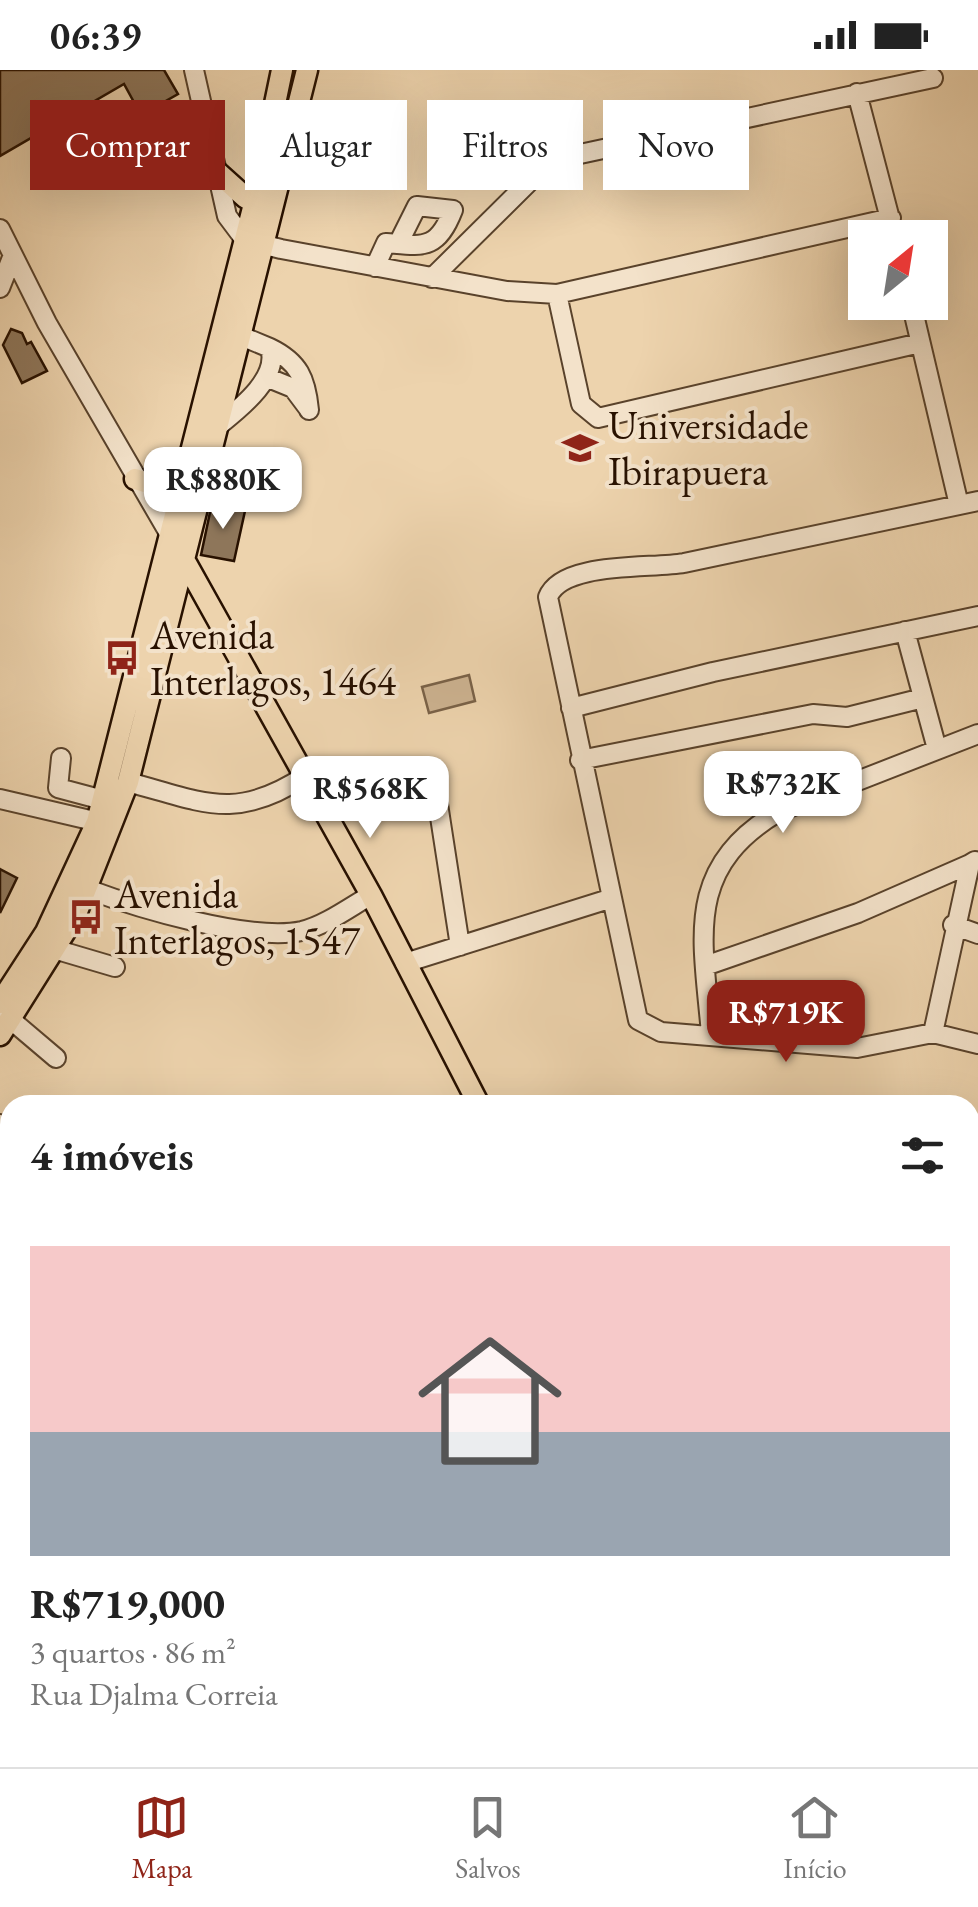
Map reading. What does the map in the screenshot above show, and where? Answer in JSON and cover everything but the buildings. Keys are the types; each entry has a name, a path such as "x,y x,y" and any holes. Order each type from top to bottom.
{"main road":[{"path":"2,1019 54,949 88,889 106,823 103,800 184,480 232,331 253,242 255,200 282,70"},
{"path":"253,242 276,193 307,70"},
{"path":"225,180 239,194 255,200 267,200 276,193"},
{"path":"2,1019 128,782 218,426 232,331"},
{"path":"135,479 162,486 184,480"},
{"path":"170,535 371,894 474,1095"}],"street":[{"path":"194,70 201,100"},
{"path":"432,278 553,163 933,78"},
{"path":"221,190 227,216 253,242 507,291 557,294 891,218 857,93"},
{"path":"0,229 135,479 170,535"},
{"path":"376,267 382,246 398,244"},
{"path":"0,288 13,255"},
{"path":"557,294 581,404 598,418 920,343"},
{"path":"914,320 959,505"},
{"path":"232,331 286,356 301,372 309,410 294,388 266,376"},
{"path":"218,426 266,376 272,364 270,348"},
{"path":"978,501 684,564 651,569 597,568 552,588 548,597 632,1010 651,1030 857,1048 933,1033 978,1044"},
{"path":"571,708 978,616"},
{"path":"905,630 937,749"},
{"path":"580,760 813,714 847,717 923,698"},
{"path":"711,1034 703,909 710,880 748,830 778,812 978,734"},
{"path":"61,758 58,788 103,800"},
{"path":"128,782 242,806 269,797 305,776"},
{"path":"436,791 460,946"},
{"path":"0,799 106,823"},
{"path":"705,966 858,912 974,862"},
{"path":"933,1033 953,926 974,862"},
{"path":"88,889 186,918 281,932 310,928 371,894"},
{"path":"405,963 609,900"},
{"path":"953,926 978,934"},
{"path":"54,949 116,966"},
{"path":"2,1019 56,1058"}],"shaded area":[{"path":"469,675 475,701 429,713 422,687"}],"place":[{"name":"Universidade Ibirapuera","path":"580,448"},
{"name":"Avenida Interlagos, 1464","path":"122,658"},
{"name":"Avenida Interlagos, 1547","path":"86,917"}]}
